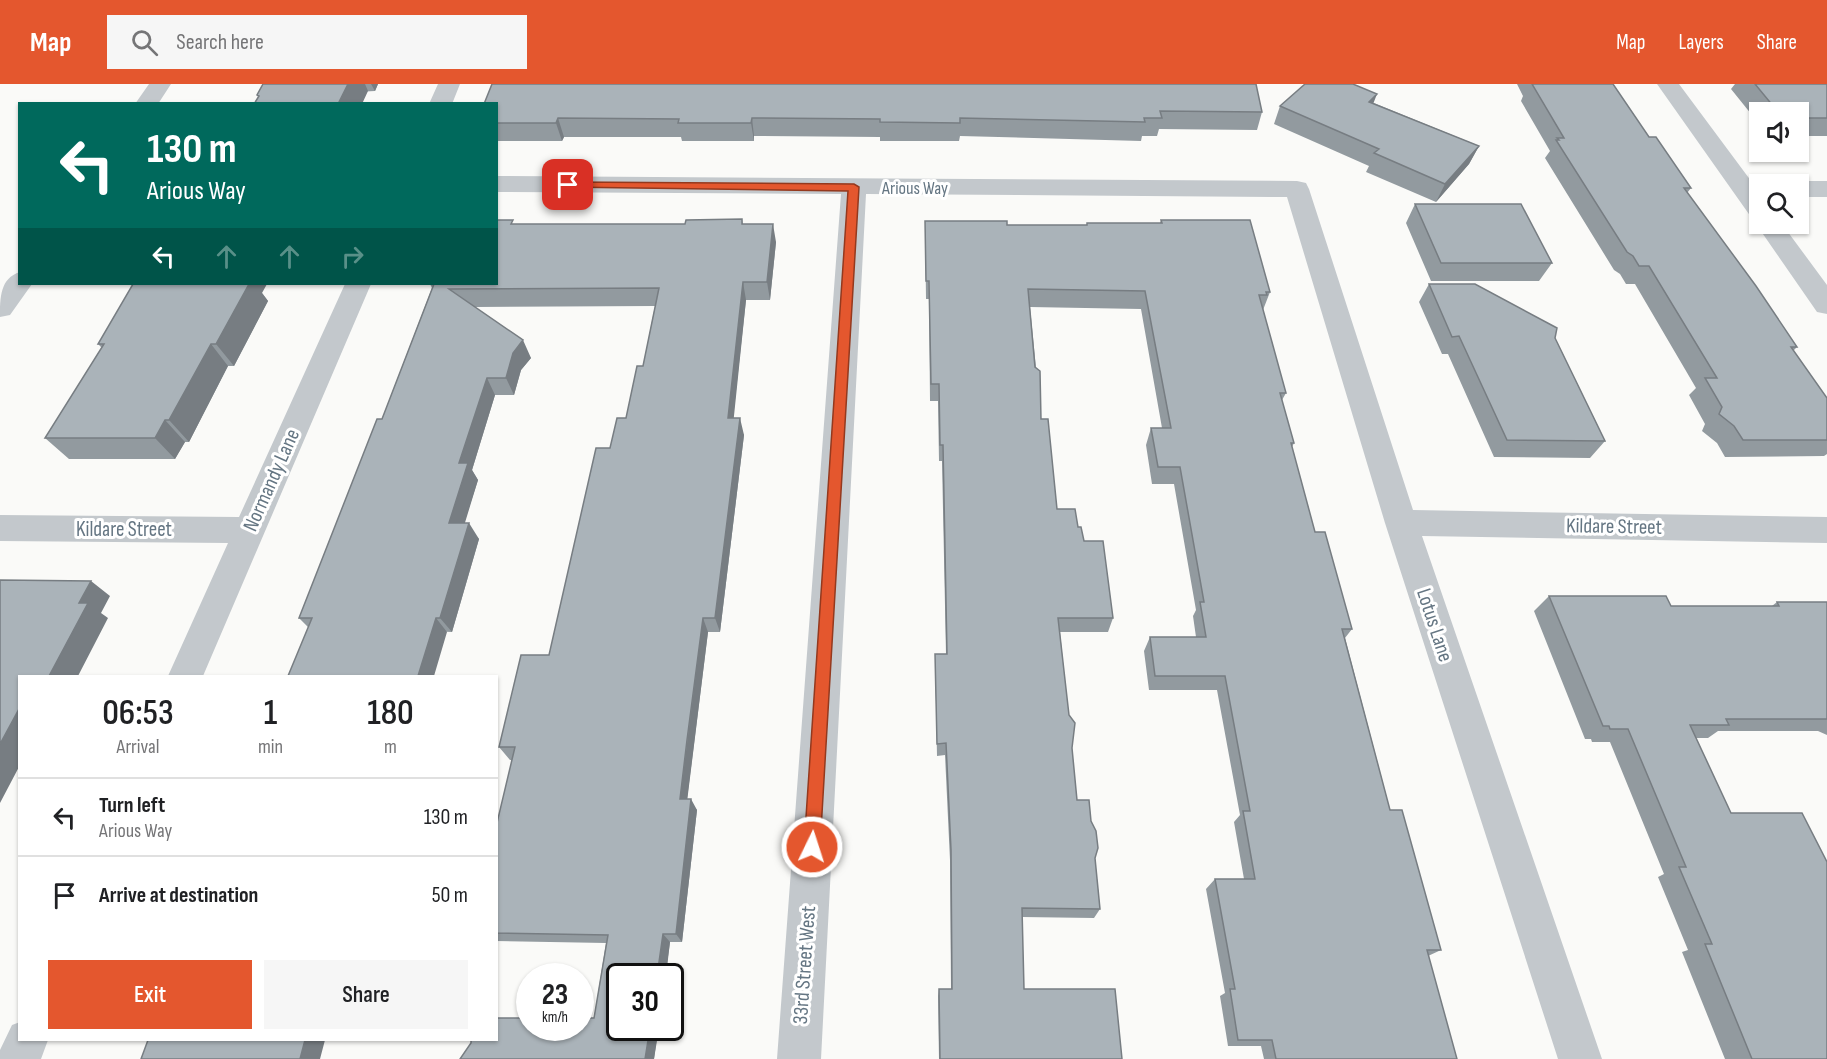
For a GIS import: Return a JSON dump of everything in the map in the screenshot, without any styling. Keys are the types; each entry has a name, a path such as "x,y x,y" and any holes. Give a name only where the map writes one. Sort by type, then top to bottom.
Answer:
{"street":[{"path":"147,102 160,84"},
{"path":"441,102 449,84"},
{"path":"1668,84 1749,185"},
{"name":"Arious Way","path":"498,184 1297,189"},
{"name":"33rd Street West","path":"798,1059 854,187"},
{"name":"Lotus Lane","path":"1297,189 1401,523 1580,1059"},
{"path":"1809,189 1827,189"},
{"path":"1776,234 1827,305"},
{"path":"0,308 18,284"},
{"name":"Normandy Lane","path":"185,675 358,285"},
{"name":"Kildare Street","path":"1401,523 1827,530"},
{"name":"Kildare Street","path":"0,528 249,530"},
{"path":"18,1059 27,1041"}],"building":[{"path":"263,84 348,84 339,102 255,102 259,96 257,95"},
{"path":"492,84 1256,84 1262,112 1160,111 1162,118 1144,118 1145,122 960,118 960,123 880,122 880,119 752,118 751,123 678,123 679,119 558,118 556,123 498,123 498,102 485,102"},
{"path":"1305,84 1353,84 1377,94 1369,102 1479,146 1445,184 1374,153 1379,149 1280,106"},
{"path":"1532,84 1613,84 1649,137 1656,137 1691,188 1684,188 1756,286 1797,347 1791,347 1827,398 1827,440 1743,440 1734,426 1719,414 1722,407 1705,378 1717,378 1649,266 1639,266 1633,256 1627,252 1556,140 1564,138"},
{"path":"1755,84 1827,84 1827,118 1809,118 1809,102 1770,102"},
{"path":"1415,204 1521,204 1552,263 1441,263"},
{"path":"742,219 742,224 773,224 767,282 743,282 728,418 740,418 715,618 703,618 687,740 680,799 691,799 676,934 663,934 659,963 606,963 606,1041 648,1041 645,1059 460,1059 471,1041 498,1041 498,1018 516,1018 516,1041 594,1041 594,1018 608,935 498,933 498,819 515,747 499,747 521,655 549,655 596,448 610,448 617,418 626,418 637,366 643,366 659,288 449,289 523,340 513,353 506,378 487,378 459,463 468,463 449,523 469,523 440,618 436,618 418,675 288,675 312,618 299,618 377,419 382,419 434,285 498,285 498,220 513,220 511,224 685,224 686,220"},
{"path":"1161,220 1250,220 1270,292 1266,292 1267,295 1259,295 1286,393 1280,393 1294,443 1291,443 1315,532 1325,532 1352,629 1342,629 1390,810 1402,810 1441,950 1427,950 1457,1059 1276,1059 1272,1040 1238,1040 1230,989 1235,989 1215,879 1255,879 1243,811 1250,811 1225,676 1155,676 1150,637 1206,637 1200,602 1204,602 1180,467 1158,467 1151,428 1171,428 1145,291 1028,289 1035,367 1040,371 1041,419 1048,419 1057,509 1075,509 1078,527 1081,527 1084,541 1103,541 1113,618 1058,618 1069,715 1075,723 1072,748 1077,800 1089,800 1091,821 1096,831 1098,848 1095,858 1100,909 1022,908 1024,989 1115,989 1122,1059 940,1059 939,989 952,989 951,850 946,743 937,744 935,654 947,654 943,445 940,445 939,384 931,384 925,221 1007,221 1007,225 1087,225 1087,223 1162,223"},
{"path":"1429,284 1475,284 1557,328 1555,338 1605,441 1507,440 1459,336 1452,337"},
{"path":"132,285 248,285 216,344 211,344 169,420 165,420 155,438 45,438 104,344 98,344"},
{"path":"0,580 91,581 79,603 88,603 50,675 18,675 18,711 0,744"},
{"path":"1549,596 1666,596 1671,606 1779,606 1777,602 1827,602 1827,719 1726,719 1729,725 1690,725 1731,813 1802,813 1827,862 1827,1059 1752,1059 1705,944 1712,944 1679,867 1686,867 1628,729 1610,729 1609,726 1603,726"},
{"path":"148,1041 305,1041 300,1059 141,1059"}],"route":[{"path":"568,185 854,187 812,847"}]}
